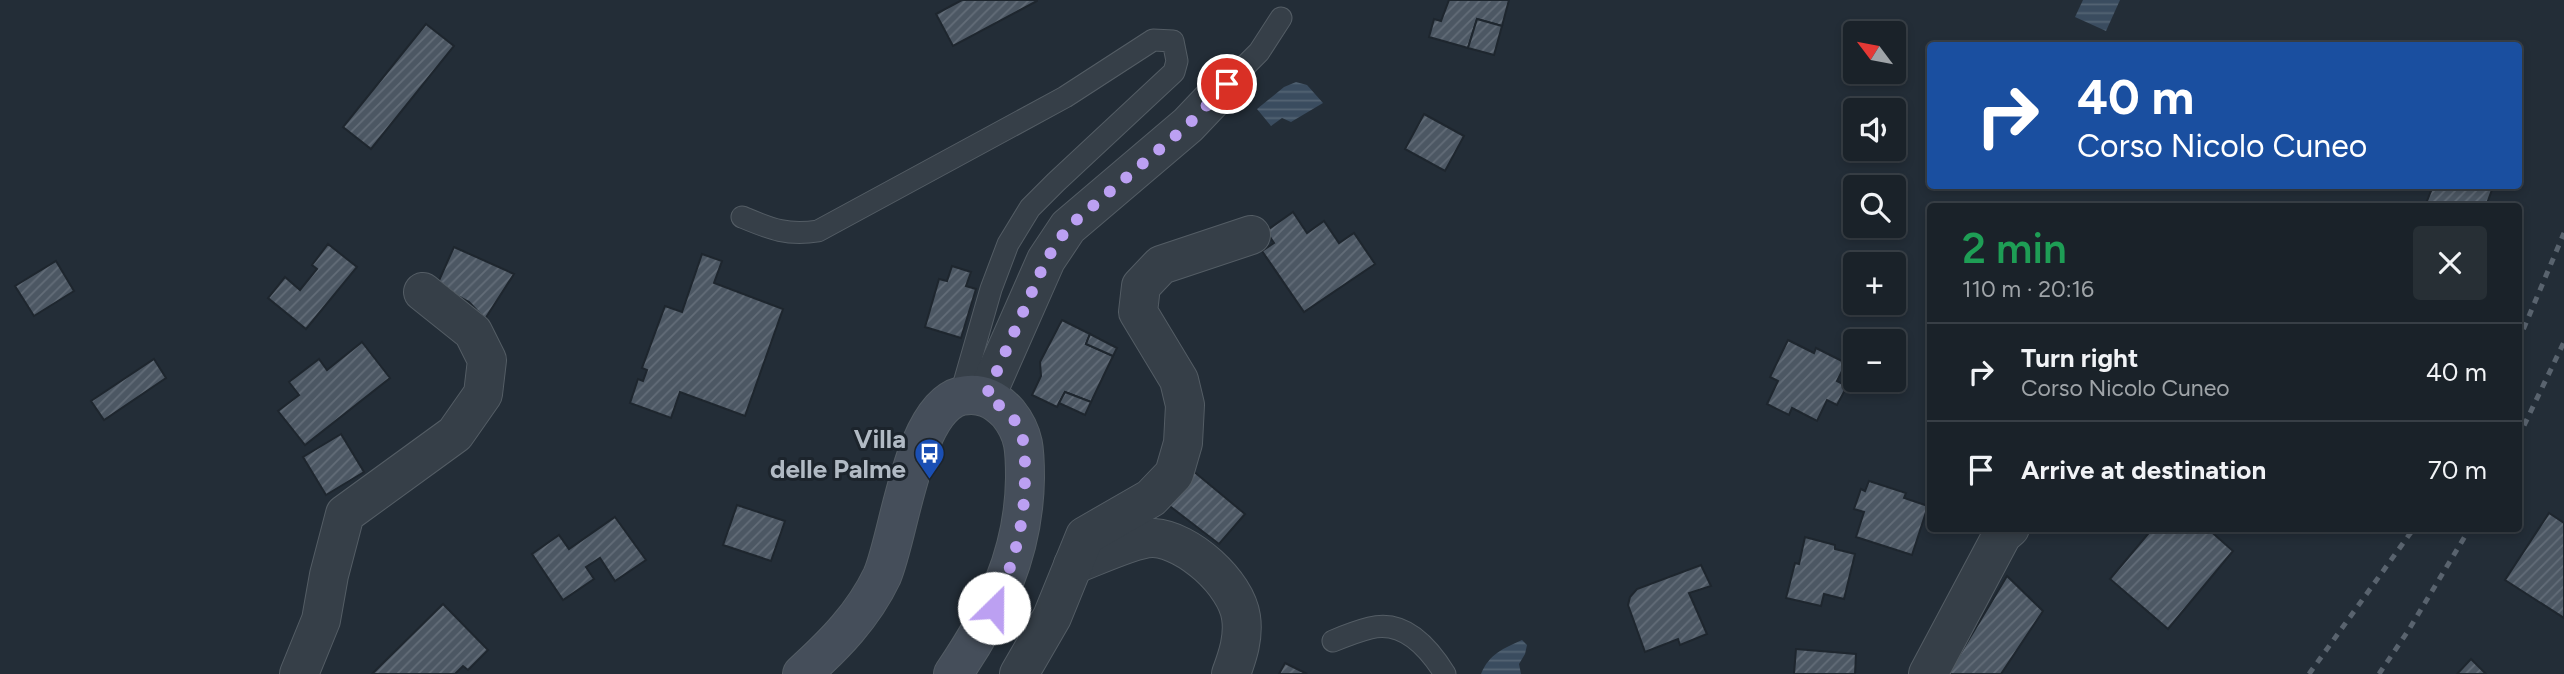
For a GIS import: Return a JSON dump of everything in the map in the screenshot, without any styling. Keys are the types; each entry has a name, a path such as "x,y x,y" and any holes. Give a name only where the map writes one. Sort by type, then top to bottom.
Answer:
{"main road":[{"path":"802,674 837,643 862,613 882,575 914,459 929,423 945,407 973,396 1003,408 1020,429 1025,460 1025,506 1020,537 994,608 953,674"}],"street":[{"path":"973,396 1046,260 1068,227 1188,125 1227,84"},
{"path":"1019,674 1052,617 1085,536 1152,498 1174,474 1183,443 1185,405 1179,380 1138,312 1141,286 1161,265 1251,235"},
{"path":"299,674 321,620 329,575 345,514 455,434 483,394 487,360 473,332 423,292"},
{"path":"1928,674 2006,532"},
{"path":"1073,565 1153,538 1199,556 1227,586 1241,615 1241,644 1231,674"}],"lane":[{"path":"1227,84 1259,52 1281,18"},
{"path":"742,217 778,232 798,234 818,231 1065,97 1153,40 1173,41 1177,61 1174,72 1030,208 1008,244 991,289 973,396"},
{"path":"1333,641 1373,627 1403,629 1432,653 1445,674"}],"water":[{"path":"2083,0 2120,0 2106,31 2075,17"},
{"path":"1296,82 1307,85 1323,103 1291,122 1282,118 1271,126 1257,109 1284,87"},
{"path":"1522,640 1527,645 1519,664 1521,674 1481,674 1493,657"}],"building":[{"path":"962,0 1037,1 953,46 936,14"},
{"path":"1449,0 1509,0 1502,26 1477,19 1468,48 1429,37 1434,19 1441,21"},
{"path":"1477,19 1502,26 1494,55 1468,48"},
{"path":"426,24 454,46 371,149 343,127"},
{"path":"1424,114 1464,136 1445,171 1405,149"},
{"path":"2432,189 2492,189 2487,203 2426,203"},
{"path":"1293,212 1307,233 1324,221 1339,243 1354,233 1375,264 1304,312 1262,251 1274,243 1266,231"},
{"path":"328,244 357,267 306,329 268,298 285,277 300,290 317,269 312,265"},
{"path":"454,247 514,274 485,319 469,302 437,285"},
{"path":"702,254 722,261 714,283 783,309 745,416 680,392 671,418 630,403 638,379 643,381 647,370 642,368 665,306 682,312"},
{"path":"56,261 74,291 34,316 15,286"},
{"path":"952,266 971,272 966,286 976,289 961,338 925,327 939,279 947,281"},
{"path":"1062,320 1090,334 1086,344 1113,356 1091,402 1065,392 1057,407 1032,395 1041,376 1040,362"},
{"path":"1090,334 1117,348 1113,356 1086,344"},
{"path":"1788,340 1814,353 1816,348 1843,362 1843,369 1837,381 1843,384 1844,392 1837,405 1827,400 1817,421 1792,408 1789,415 1767,404 1778,381 1770,377"},
{"path":"362,342 390,378 305,445 278,411 299,395 289,382 319,359 327,370"},
{"path":"154,359 166,378 104,420 91,401"},
{"path":"1065,392 1091,402 1085,415 1059,403"},
{"path":"341,434 364,472 326,495 303,457"},
{"path":"1192,470 1245,514 1219,544 1167,504"},
{"path":"1869,481 1906,493 1904,498 1927,506 1912,555 1856,537 1864,512 1854,509 1861,489 1865,491"},
{"path":"737,505 785,521 771,561 723,545"},
{"path":"2549,513 2564,523 2564,618 2505,580"},
{"path":"615,517 646,560 615,581 600,558 586,567 594,579 563,600 532,554 559,535 569,549"},
{"path":"2150,532 2212,532 2233,551 2168,629 2110,579"},
{"path":"1805,537 1855,554 1844,599 1824,594 1821,606 1786,598 1795,563 1799,564"},
{"path":"1701,565 1711,586 1689,593 1707,634 1680,645 1678,639 1645,652 1628,605 1630,597 1637,589"},
{"path":"2007,576 2043,611 2001,674 1948,674"},
{"path":"443,604 488,650 468,670 463,666 455,674 372,674"},
{"path":"1796,649 1856,654 1855,674 1794,674"},
{"path":"2471,659 2486,674 2457,674"},
{"path":"1285,663 1307,674 1279,674"}],"railway":[{"path":"2522,333 2564,233"},
{"path":"2522,430 2564,342"},
{"path":"2309,674 2411,532"},
{"path":"2379,674 2468,532"}],"place":[{"name":"Villa delle Palme","path":"929,481"}],"route":[{"path":"994,608 1020,537 1025,506 1025,460 1020,429 1003,408 986,396 1046,260 1068,227 1207,108 1227,84"}]}
